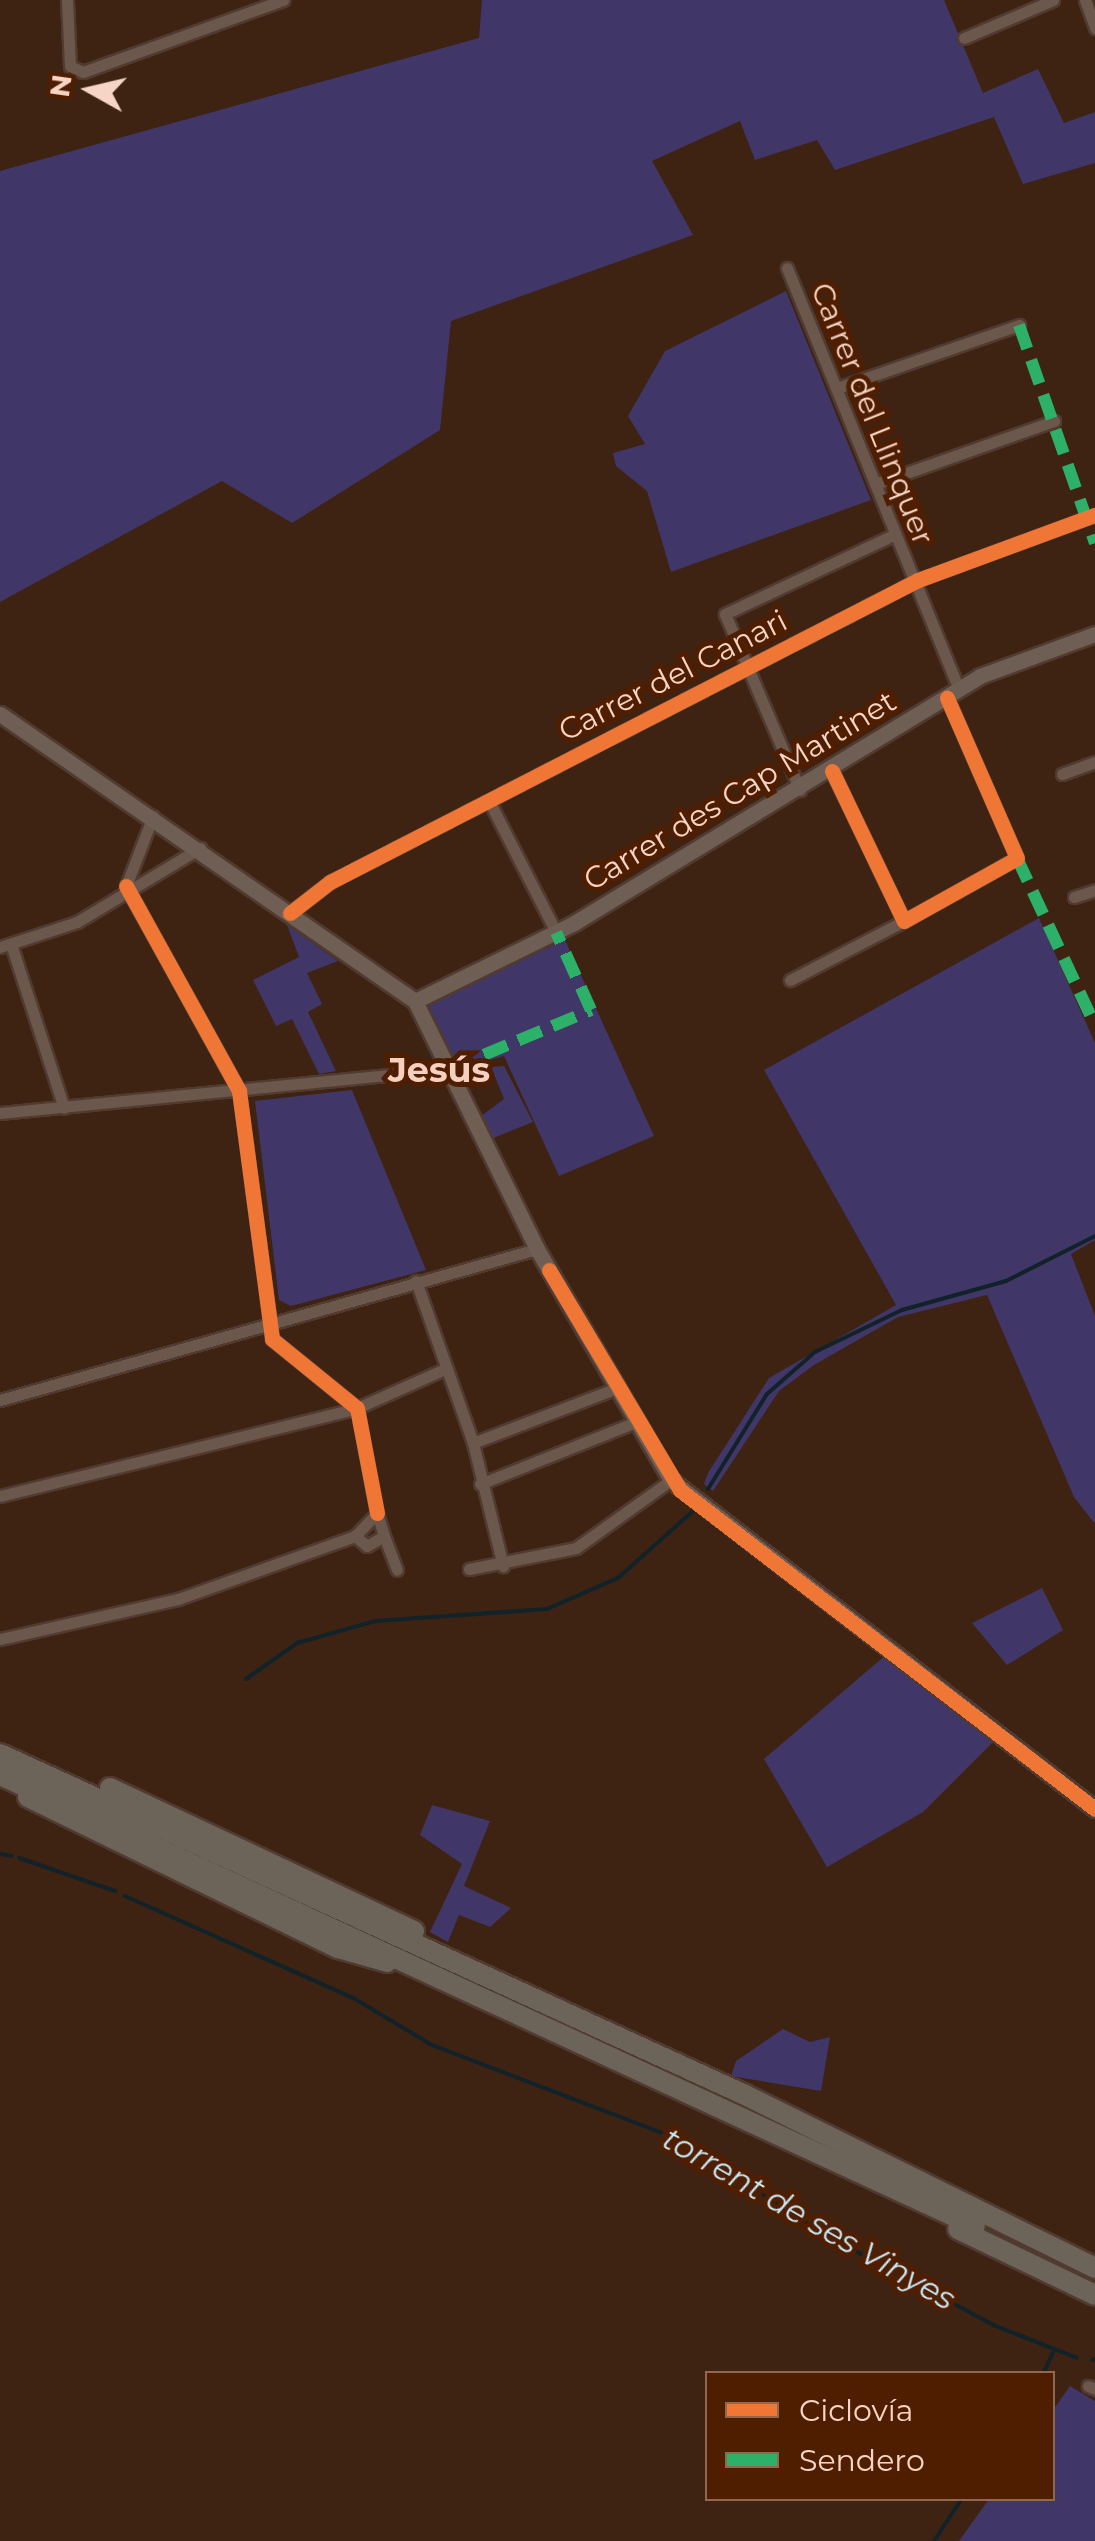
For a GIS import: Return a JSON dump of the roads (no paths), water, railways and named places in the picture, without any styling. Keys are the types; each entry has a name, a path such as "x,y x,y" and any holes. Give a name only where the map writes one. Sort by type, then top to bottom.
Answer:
{"highway":[{"path":"0,1754 64,1779 450,1960 1095,2268"},
{"path":"0,1775 1095,2282"},
{"path":"875,2179 1095,2295"},
{"path":"930,2187 1095,2255"}],"street":[{"path":"67,0 70,66 83,72 284,0"},
{"path":"964,38 1053,0"},
{"path":"1085,0 1095,28"},
{"name":"Carrer del Llinquer","path":"787,268 914,582 1017,858 904,921"},
{"path":"837,388 1019,325"},
{"path":"874,484 1054,421"},
{"name":"Carrer del Canari","path":"290,912 314,890 914,582 1095,516"},
{"path":"800,790 745,670 728,609 894,535"},
{"name":"Carrer des Cap Martinet","path":"415,1001 556,932 832,771 953,693 1095,634"},
{"path":"0,714 200,848 415,1001 537,1249 671,1480 1095,1809"},
{"path":"1062,774 1095,762"},
{"path":"790,980 904,921 832,771"},
{"path":"489,801 556,932"},
{"path":"153,816 126,886 239,1091 268,1319 280,1352 357,1408 377,1513 397,1570"},
{"path":"64,1108 6,945 76,922 126,886 200,848"},
{"path":"1074,897 1095,890"},
{"path":"0,1112 117,1104 450,1069"},
{"path":"0,1400 268,1319 537,1249"},
{"path":"416,1281 474,1443 480,1484 503,1566"},
{"path":"0,1496 357,1408 447,1368"},
{"path":"474,1443 617,1388"},
{"path":"480,1484 636,1422"},
{"path":"469,1570 576,1548 671,1480"},
{"path":"0,1639 178,1599 355,1536 377,1513"},
{"path":"355,1536 367,1546 384,1536"}],"waterway":[{"path":"708,1489 767,1394 815,1352 902,1310 1006,1281 1095,1236"},
{"path":"246,1679 297,1643 376,1621 547,1609 618,1578 693,1511"},
{"name":"torrent de ses Vinyes","path":"0,1854 12,1856"},
{"name":"torrent de ses Vinyes","path":"19,1858 115,1891"},
{"name":"torrent de ses Vinyes","path":"125,1896 355,1999 432,2045 681,2140 818,2231 993,2325 1077,2358"},
{"path":"1044,2371 1053,2353"},
{"path":"934,2541 960,2501"}],"district":[{"name":"Jesús","path":"439,1070"}]}
